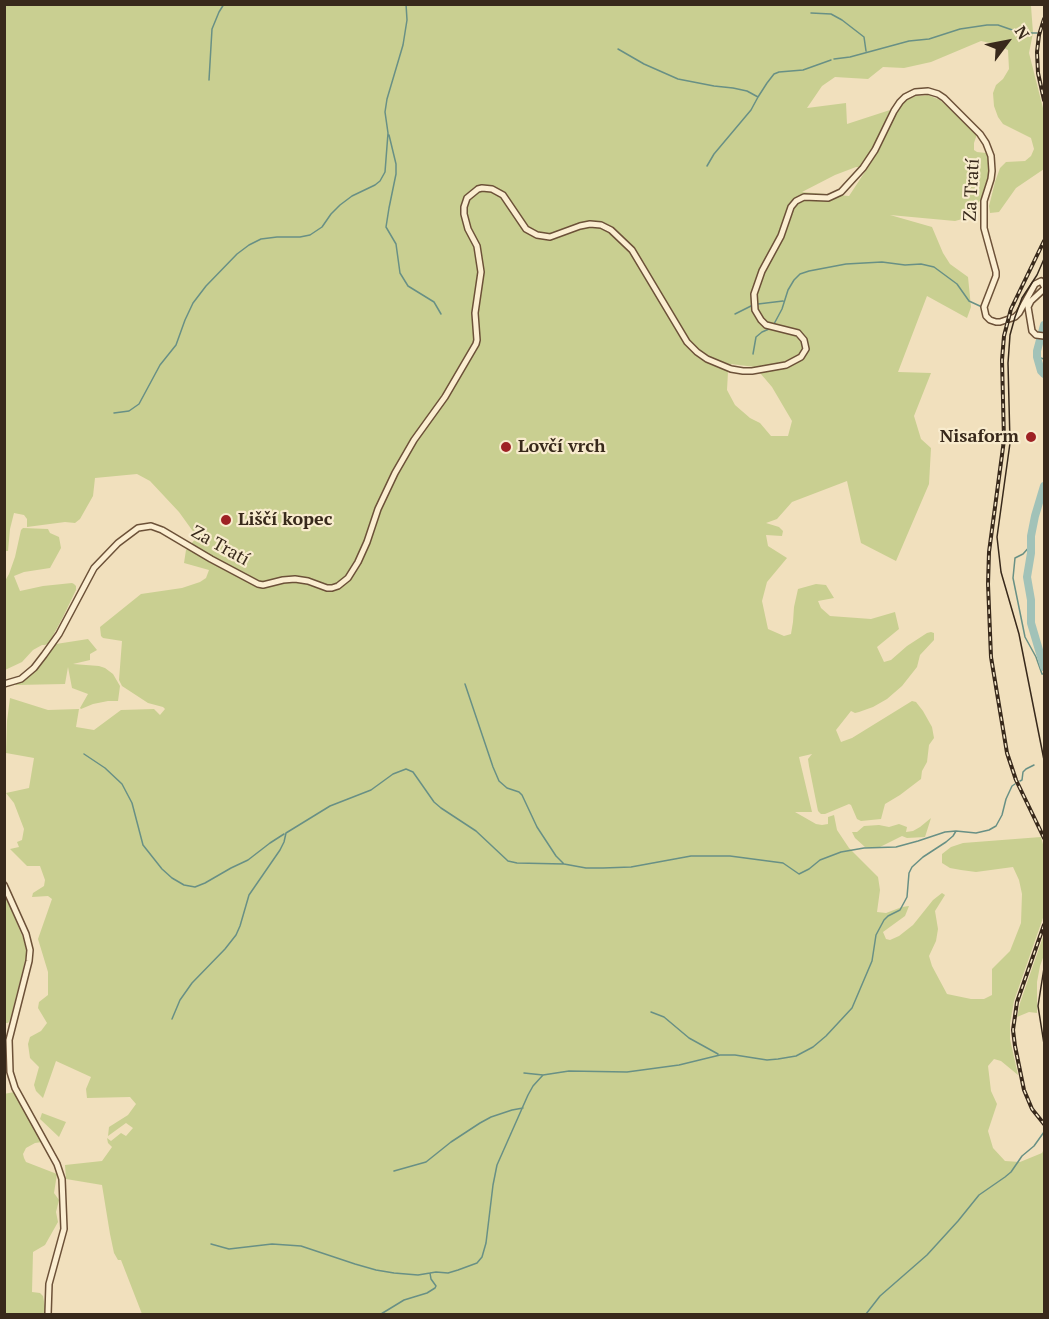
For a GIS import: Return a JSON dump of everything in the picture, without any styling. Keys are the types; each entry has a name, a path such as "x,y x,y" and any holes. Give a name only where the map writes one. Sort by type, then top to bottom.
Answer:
{"street":[{"name":"Za Tratí","path":"4,684 21,679 34,668 59,634 94,568 107,553 138,528 150,526 162,530 211,560 258,584 295,579 332,588 338,586 350,575 367,542 378,509 395,473 414,440 445,397 476,344 475,313 481,272 479,253 468,230 464,214 465,203 473,192 482,188 497,191 510,204 526,229 542,236 550,237 590,224 607,227 632,250 687,342 707,359 731,369 752,371 786,365 801,357 806,349 804,340 798,333 766,325 760,320 754,310 754,294 762,271 781,236 791,207 804,197 828,198 841,192 869,160 900,102 905,97 919,91 928,91 944,98 980,134 991,156 991,179 984,201 984,228 996,267 996,276 986,300 984,311 986,316 990,320 1000,322 1017,315 1039,281 1044,283 1044,287"},
{"path":"1044,287 1028,306 1032,331 1036,335 1044,336"},
{"path":"4,885 26,934 30,950 9,1040 10,1072 15,1088 57,1164 62,1179 64,1229 49,1284 48,1314"}],"green space":[{"path":"1017,4 1031,6 1033,33 1029,53 1044,112 1044,169 1016,188 999,212 990,213 989,206 1000,168 1006,162 1025,161 1034,149 1031,138 1003,124 994,106 993,93 996,85 1009,69 1008,50 981,41 931,62 904,68 883,67 868,79 835,77 822,86 807,108 846,103 847,124 890,110 874,148 859,167 835,175 802,192 849,196 878,152 896,112 907,100 916,96 928,95 940,100 977,134 974,150 986,153 989,175 983,197 966,218 955,221 890,215 932,227 950,264 968,277 971,307 967,318 927,296 898,372 931,373 914,416 921,439 931,448 929,484 896,561 861,543 847,481 792,502 777,519 766,523 779,527 783,531 782,536 766,535 768,546 787,558 767,582 762,601 768,629 784,636 791,634 798,589 816,584 826,585 834,598 818,601 821,608 830,616 871,619 895,612 899,629 877,647 884,662 891,660 927,633 934,633 934,640 920,655 917,667 902,686 873,707 855,713 851,711 836,730 841,742 852,738 912,701 916,702 932,727 934,738 929,745 927,762 921,779 885,804 881,819 861,821 857,819 849,804 821,814 818,811 809,766 808,759 812,754 799,757 812,812 795,812 822,825 828,824 828,817 834,815 837,830 849,848 878,877 880,890 877,912 886,913 909,906 905,916 883,932 886,939 890,940 899,936 913,925 933,900 942,893 945,895 935,911 938,929 936,941 929,956 947,994 971,999 984,999 992,995 992,969 1010,951 1021,923 1022,894 1013,867 976,872 950,868 942,863 942,854 951,847 963,843 1041,837 1044,848 1044,915 1014,1001 1010,1024 1010,1039 1018,1075 1001,1061 994,1059 988,1066 991,1091 997,1104 988,1131 993,1148 1005,1161 1020,1162 1042,1153 1044,1149 1044,1314 142,1314 121,1260 118,1260 114,1253 102,1185 66,1179 65,1165 102,1161 112,1147 107,1138 111,1141 121,1133 126,1136 133,1128 126,1123 108,1136 109,1127 128,1115 136,1104 130,1097 87,1098 86,1089 91,1077 56,1061 43,1098 34,1085 39,1067 30,1058 28,1044 30,1037 41,1031 47,1023 38,1008 39,1002 48,995 48,972 38,939 52,899 48,896 32,897 33,893 44,886 45,880 40,866 27,866 10,849 19,847 17,842 22,840 24,829 14,803 6,793 29,788 34,758 6,753 7,721 10,698 48,710 79,709 76,727 94,730 121,710 154,709 160,715 165,709 163,707 148,703 122,686 119,680 122,641 103,638 100,627 141,594 182,588 200,582 206,578 209,570 184,563 186,550 197,537 179,512 150,481 137,474 95,478 93,496 80,519 75,523 65,522 27,527 27,519 24,515 14,513 8,551 5,551 5,5","holes":["731,364 755,367 772,387 792,421 788,436 771,436 760,423 735,405 727,390"]},
{"path":"23,528 48,529 50,533 59,537 61,548 50,568 14,576 20,591 72,583 76,586 76,590 49,643 33,650 22,662 5,670 5,581"},
{"path":"88,639 97,650 90,654 90,660 73,664 99,666 113,674 120,686 118,701 93,704 81,709 88,694 72,688 68,667 65,684 15,685 34,670 56,644"},
{"path":"931,818 925,837 902,836 878,848 865,847 852,832 857,832 864,826 889,827 899,824 907,827 906,832 913,831"},
{"path":"5,895 27,953 8,1023 4,1023"},
{"path":"1044,934 1044,955 1037,982 1037,1013 1029,1012 1017,1017 1020,1003"},
{"path":"14,1092 42,1142 26,1148 23,1154 26,1162 57,1174 54,1193 59,1200 56,1212 58,1222 45,1245 33,1252 32,1292 43,1296 44,1314 5,1314 4,1094"},
{"path":"42,1113 66,1122 59,1137 40,1119"}],"waterway":[{"path":"209,80 212,29 224,4"},
{"path":"114,413 129,411 139,404 160,365 176,345 193,303 237,254 261,239 310,235 322,227 340,205 380,181 385,172 388,133 385,112 403,45 407,20 406,4"},
{"path":"811,13 831,14 842,20 864,37 866,51"},
{"path":"834,59 909,41 929,39 960,29 987,25 998,25 1021,33 1037,33"},
{"path":"618,49 678,79 747,91 758,97 774,74 803,70 831,60"},
{"path":"707,166 714,154 751,110 758,97"},
{"path":"389,135 396,174 386,227 396,244 400,273 408,286 434,302 441,314"},
{"path":"774,324 788,290 800,274 846,264 882,262 934,267 957,284 969,301 982,307"},
{"path":"758,304 783,301"},
{"path":"735,314 753,305"},
{"path":"1044,325 1037,351 1041,371 1044,374"},
{"path":"753,354 756,337 769,329"},
{"path":"1037,357 1044,359"},
{"path":"1044,486 1031,536 1027,577 1031,600 1031,623 1044,667"},
{"path":"1031,545 1023,554 1015,558 1013,578 1025,637 1044,674"},
{"path":"465,684 499,781 507,788 522,795 537,827 564,864"},
{"path":"84,754 105,768 122,784 132,803 143,845 162,869 184,885 195,887 205,883 248,860 284,834"},
{"path":"1020,781 1023,772 1034,765"},
{"path":"172,1019 180,1000 192,983 236,935 249,895 280,850 286,833 330,806 371,790 393,774 406,769 413,772 434,802 441,808 476,831 508,861 517,863 603,868 631,867 691,856 730,856 783,863 799,874 820,860 841,852 864,848 896,847 945,832 956,831"},
{"path":"211,1244 229,1249 272,1244 301,1246 376,1270 418,1275 448,1273 477,1263 482,1257 486,1243 497,1165 528,1095 543,1075 569,1071 627,1072 679,1065 720,1055 778,1059 796,1056 813,1047 852,1008 872,961 876,935 884,920 900,910 907,897 909,873 912,867 946,842 956,831 976,833 996,826 1002,815 1006,799 1015,784"},
{"path":"651,1012 664,1017 689,1038 718,1054"},
{"path":"524,1073 543,1075"},
{"path":"394,1171 426,1162 480,1123 491,1117 523,1108"},
{"path":"866,1314 880,1296 927,1255 979,1195 1011,1172 1044,1132"},
{"path":"381,1314 404,1300 435,1288 430,1273"}],"tram line":[{"path":"1044,259 1022,298 1010,335 1008,363 1010,443 997,537 1001,572 1019,634 1044,760"},
{"path":"1044,968 1038,1006 1044,1044"}],"railway":[{"path":"1044,19 1037,52 1038,73 1044,100"},
{"path":"1044,241 1011,309 1004,336 1002,360 1004,440 989,552 988,584 991,657 1007,753 1016,780 1044,838"},
{"path":"1044,925 1017,1002 1013,1030 1024,1090 1032,1109 1044,1124"}],"place":[{"name":"Nisaform","path":"1031,437"},
{"name":"Lovčí vrch","path":"506,447"},
{"name":"Liščí kopec","path":"226,520"}]}
